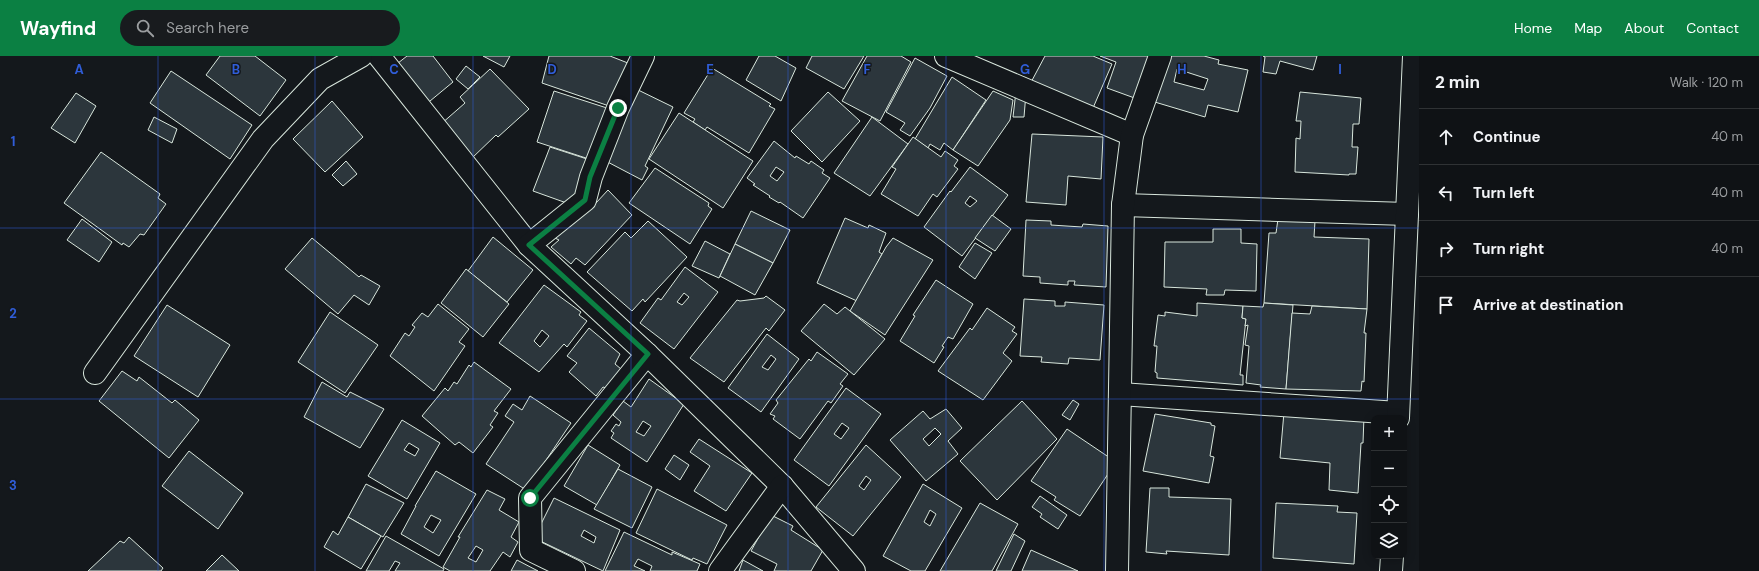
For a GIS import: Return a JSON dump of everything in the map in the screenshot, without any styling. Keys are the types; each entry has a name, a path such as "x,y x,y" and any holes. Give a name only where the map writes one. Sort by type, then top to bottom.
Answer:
{"street":[{"path":"95,373 263,139 320,80 361,56"},
{"path":"379,56 529,245 648,354 782,486 854,571"},
{"path":"529,245 585,200 590,177 618,108 644,56"},
{"path":"946,56 1132,135"},
{"path":"1117,571 1123,205 1132,135 1160,56"},
{"path":"1398,415 1414,56"},
{"path":"1123,205 1407,214"},
{"path":"574,571 531,550 530,498 648,354"},
{"path":"1120,394 1385,415"},
{"path":"720,571 782,486"},
{"path":"1391,571 1392,559"}],"building":[{"path":"220,56 255,56 286,80 260,116 206,75"},
{"path":"407,56 433,56 453,82 424,106 393,67"},
{"path":"483,56 510,56 504,67"},
{"path":"549,56 610,56 633,65 615,108 542,83"},
{"path":"759,56 775,56 796,68 781,101 746,80"},
{"path":"812,56 864,56 844,89 806,68"},
{"path":"867,56 901,56 911,62 880,121 842,101"},
{"path":"1045,56 1093,56 1112,64 1093,108 1029,86"},
{"path":"1100,56 1156,56 1140,100 1107,88 1116,62"},
{"path":"1163,56 1204,56 1219,60 1218,64 1248,70 1238,112 1208,105 1205,117 1148,100","holes":["1177,69 1208,79 1204,90 1174,82"]},
{"path":"1263,56 1317,56 1313,70 1280,61 1276,74 1263,72 1265,57"},
{"path":"915,58 947,76 930,108 910,136 900,130 905,123 886,112"},
{"path":"466,66 480,77 468,89 456,79"},
{"path":"712,68 771,104 769,106 775,109 749,153 707,127 705,130 693,122 695,119 684,113"},
{"path":"490,69 529,109 498,137 496,135 471,159 441,124 465,103 460,97"},
{"path":"171,71 252,125 230,159 150,103"},
{"path":"952,77 986,100 953,150 944,143 940,150 930,144 928,148 915,139"},
{"path":"632,87 673,107 645,166 648,168 642,180 600,158"},
{"path":"554,91 610,109 592,160 537,142"},
{"path":"993,91 1013,100 1010,120 978,166 953,150"},
{"path":"1016,91 1026,93 1024,117 1013,117"},
{"path":"828,92 860,121 822,162 791,131"},
{"path":"1300,92 1361,98 1359,124 1353,124 1352,147 1358,147 1356,174 1349,175 1295,172 1296,138 1300,139 1301,121 1296,121"},
{"path":"76,93 96,106 75,143 51,128"},
{"path":"332,101 363,137 325,172 293,139"},
{"path":"679,113 753,161 723,208 649,159"},
{"path":"154,117 177,129 172,143 148,130"},
{"path":"872,117 908,144 870,196 834,173"},
{"path":"1032,134 1103,137 1101,179 1068,176 1066,205 1026,202"},
{"path":"913,137 941,157 945,151 958,160 954,166 958,169 937,197 933,194 918,216 881,194 896,169 892,167"},
{"path":"774,141 795,158 796,156 809,164 811,161 824,170 822,173 830,178 803,218 780,202 779,203 769,197 770,196 753,185 755,184 747,178","holes":["776,167 784,172 777,181 770,176"]},
{"path":"550,147 590,160 575,206 533,191"},
{"path":"101,152 160,194 158,198 166,204 144,235 140,234 129,247 123,243 122,245 64,203"},
{"path":"346,161 357,174 343,186 332,175"},
{"path":"970,167 1008,195 962,256 924,227 950,191 951,192","holes":["970,196 977,201 970,207 965,203"]},
{"path":"655,168 709,203 708,206 712,209 690,244 629,203"},
{"path":"608,190 632,215 585,265 576,258 571,264 551,247 559,240 555,238 591,199 596,203"},
{"path":"751,211 790,230 773,263 735,244"},
{"path":"992,215 1011,229 995,251 975,238"},
{"path":"845,218 868,228 869,225 886,233 879,252 882,254 857,301 817,283"},
{"path":"82,219 112,242 99,262 67,240"},
{"path":"1278,219 1315,221 1314,237 1369,239 1367,309 1264,303 1269,233 1276,233"},
{"path":"1026,220 1051,221 1051,225 1082,227 1083,224 1108,226 1106,287 1074,285 1075,281 1068,281 1068,285 1040,283 1040,277 1023,276"},
{"path":"648,221 687,257 645,302 643,299 632,311 587,272 625,232 631,238"},
{"path":"1213,229 1241,229 1241,243 1257,244 1256,291 1225,290 1224,295 1206,295 1207,289 1164,287 1165,242 1213,242"},
{"path":"493,237 533,270 507,302 468,271"},
{"path":"312,238 359,277 361,275 380,286 369,305 354,295 338,314 285,269"},
{"path":"893,238 933,260 885,335 850,311 886,247"},
{"path":"705,241 730,254 719,278 692,266"},
{"path":"975,243 992,253 975,279 959,267"},
{"path":"735,244 773,263 755,295 720,276"},
{"path":"685,267 718,292 674,349 640,323 658,298 661,300","holes":["684,293 689,297 682,305 677,302"]},
{"path":"466,269 509,304 483,337 441,303"},
{"path":"936,280 973,304 953,339 948,337 942,346 944,347 934,363 900,341 915,316 913,315"},
{"path":"544,285 581,312 579,315 587,321 567,347 564,344 539,372 499,343","holes":["542,330 549,336 540,347 534,341"]},
{"path":"766,296 785,310 769,331 766,328 724,382 690,358 737,300 740,301 764,298"},
{"path":"1024,299 1055,301 1055,306 1065,306 1065,302 1104,305 1100,360 1069,358 1068,364 1041,362 1042,357 1020,356"},
{"path":"1197,303 1243,306 1242,318 1246,319 1240,375 1243,375 1243,385 1157,378 1157,373 1155,372 1157,346 1154,346 1158,315 1165,316 1165,312 1197,316"},
{"path":"1264,303 1293,305 1286,389 1260,387 1261,385 1246,383 1249,346 1245,345 1248,325 1245,326 1246,319 1242,318 1243,306 1263,307"},
{"path":"438,304 469,329 459,342 465,346 434,391 390,356 405,333 409,336 415,327 412,325 422,313 428,317"},
{"path":"824,304 837,314 845,307 885,339 854,375 801,331"},
{"path":"167,305 230,345 198,397 134,356"},
{"path":"1312,306 1367,309 1364,333 1366,333 1364,382 1362,381 1361,391 1286,389 1292,313 1310,314"},
{"path":"987,308 1015,327 1012,331 1017,334 1003,353 1012,361 983,400 938,371 970,328 972,330"},
{"path":"330,312 378,345 345,393 298,362"},
{"path":"589,328 620,354 615,364 621,369 606,388 603,387 596,396 569,372 577,363 567,356"},
{"path":"767,334 799,359 761,412 728,388","holes":["771,355 776,359 768,370 762,367"]},
{"path":"817,352 848,374 840,384 843,386 831,403 828,401 800,439 773,419 775,416 770,414 778,403 776,400 809,359 811,361"},
{"path":"474,362 511,389 494,411 498,413 490,425 493,427 473,453 459,442 455,445 422,416 445,388 448,391 454,382 457,384 469,365 471,367"},
{"path":"122,371 137,381 139,377 172,403 175,400 199,420 169,458 99,401"},
{"path":"649,379 684,404 647,462 611,438 614,433 611,431 616,424 619,426 621,422 613,415 623,401 631,407","holes":["643,421 651,426 644,436 636,432"]},
{"path":"322,382 347,397 350,392 384,409 360,448 304,417"},
{"path":"846,388 881,414 829,486 794,460","holes":["842,423 849,428 841,439 834,434"]},
{"path":"530,396 571,423 526,490 486,464 514,422 505,416 513,404 522,410"},
{"path":"1073,400 1079,404 1070,420 1062,415"},
{"path":"1022,401 1057,439 997,500 960,461"},
{"path":"946,409 962,428 948,441 958,454 926,481 890,440 923,411 930,419","holes":["935,428 941,434 929,446 923,439"]},
{"path":"1284,412 1364,416 1358,493 1329,490 1330,463 1280,458"},
{"path":"1155,414 1211,423 1211,425 1215,426 1210,456 1214,457 1209,483 1143,471"},
{"path":"402,420 440,443 407,499 368,476","holes":["409,443 419,449 415,456 404,450"]},
{"path":"1067,429 1116,462 1080,516 1054,500 1056,497 1031,481"},
{"path":"699,439 752,473 726,511 694,491 710,466 690,452"},
{"path":"588,445 620,465 597,505 564,486"},
{"path":"866,445 901,477 853,536 816,507","holes":["866,476 871,480 864,490 859,486"]},
{"path":"189,451 243,493 218,529 162,486"},
{"path":"674,455 689,465 680,480 665,469"},
{"path":"618,469 652,487 632,528 594,509"},
{"path":"436,471 476,494 439,556 401,534 415,506","holes":["431,515 441,520 433,533 424,527"]},
{"path":"366,484 404,503 383,537 348,517"},
{"path":"923,484 962,508 925,571 911,571 883,556","holes":["930,510 936,514 930,526 924,522"]},
{"path":"1150,488 1169,488 1169,497 1231,499 1229,555 1166,551 1167,554 1146,552"},
{"path":"657,489 727,525 707,564 693,558 692,560 636,533"},
{"path":"487,490 505,499 499,510 519,522 511,537 518,542 510,557 503,552 490,571 450,571 443,567 460,537 458,537","holes":["476,546 483,550 476,562 468,558"]},
{"path":"1040,496 1067,515 1058,529 1040,517 1042,514 1032,507"},
{"path":"554,498 620,530 603,571 534,538","holes":["584,530 596,537 594,543 581,536"]},
{"path":"980,503 1018,524 992,571 940,571"},
{"path":"1276,503 1338,506 1337,512 1357,513 1354,564 1273,558"},
{"path":"771,515 793,526 791,530 823,550 811,571 774,571 777,564 751,551"},
{"path":"348,517 381,536 361,569 324,547 333,531 338,535"},
{"path":"624,532 672,555 672,552 700,564 697,571 650,571 652,566 638,559 634,566 645,571 605,571"},
{"path":"1014,534 1025,541 1011,571 996,571"},
{"path":"386,536 444,569 443,571 395,571 400,563 395,561 389,571 366,571"},
{"path":"129,537 163,568 161,571 88,571 120,541 124,543"},
{"path":"1031,550 1078,571 1022,571"},
{"path":"222,555 239,571 206,571"},
{"path":"517,560 538,571 511,571"},
{"path":"743,560 763,571 739,571"}],"route":[{"path":"530,498 648,354 529,245 585,200 590,177 618,108"}]}
